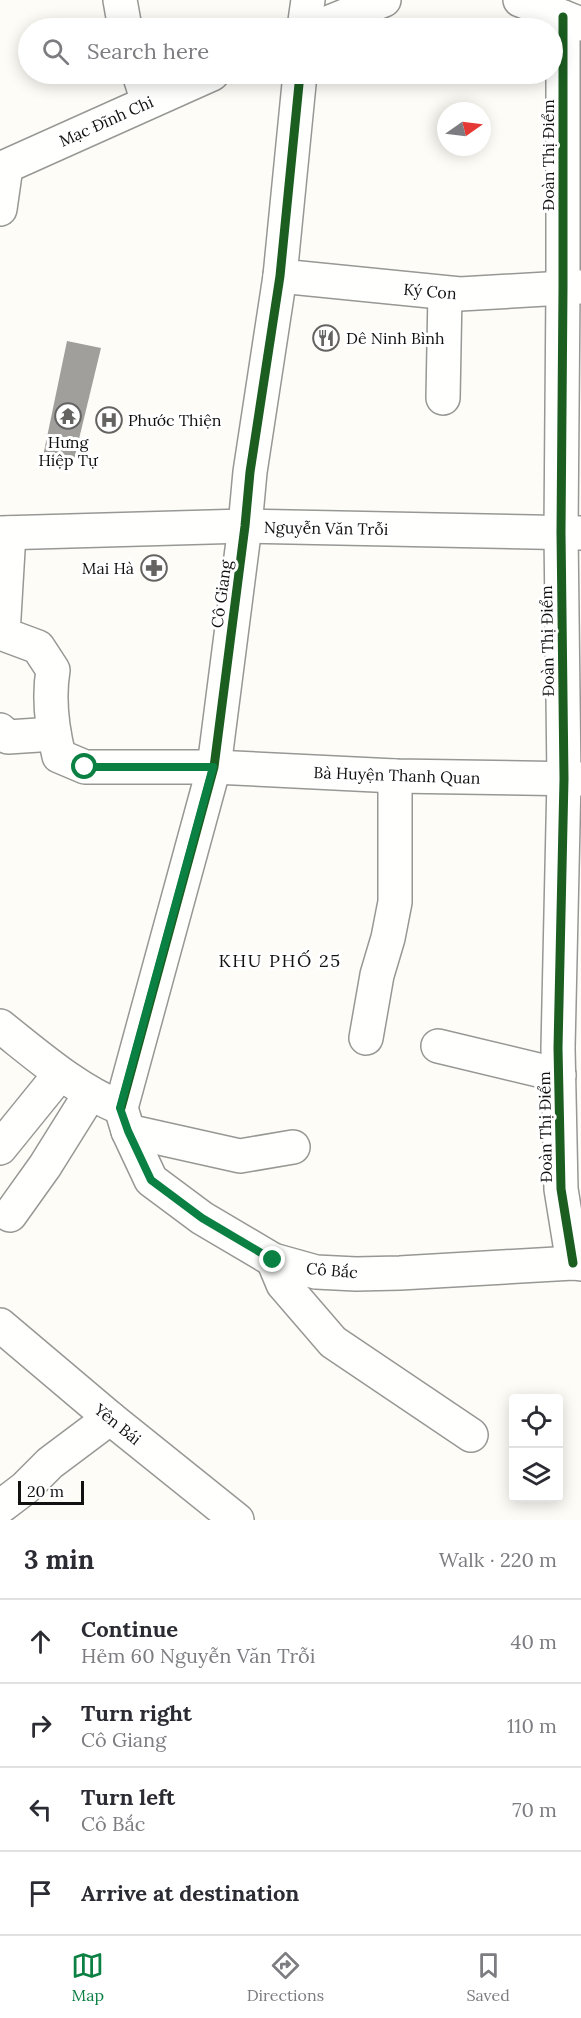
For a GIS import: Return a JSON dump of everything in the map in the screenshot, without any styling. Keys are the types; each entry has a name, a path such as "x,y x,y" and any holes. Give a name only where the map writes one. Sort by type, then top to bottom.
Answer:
{"street":[{"path":"120,0 123,18"},
{"path":"305,18 308,0"},
{"path":"340,18 384,0"},
{"path":"520,0 572,21"},
{"name":"Đoàn Thị Điểm","path":"572,21 572,779 559,1075 561,1189 577,1263"},
{"name":"Mạc Đĩnh Chi","path":"3,168 144,88 163,84"},
{"name":"Cô Giang","path":"124,1120 213,767 246,526 250,472 279,276 299,84"},
{"path":"0,209 3,168"},
{"name":"Ký Con","path":"279,276 460,294 572,288"},
{"path":"443,398 446,293"},
{"name":"Nguyễn Văn Trỗi","path":"4,533 246,526 571,533"},
{"path":"0,730 8,737 54,734 50,693 53,670 38,647 3,634 4,533"},
{"name":"Bà Huyện Thanh Quan","path":"54,734 59,756 85,767 213,767 395,776 572,779"},
{"path":"366,1038 377,975 388,938 395,902 395,776"},
{"path":"0,1026 60,1074 124,1120 240,1156 294,1147"},
{"path":"438,1046 559,1075"},
{"path":"0,1148 60,1074"},
{"path":"10,1215 45,1166 90,1094"},
{"name":"Cô Bắc","path":"124,1120 151,1180 202,1218 273,1260 316,1272 356,1274 577,1263"},
{"path":"273,1260 283,1284 333,1342 471,1435"},
{"name":"Yên Bái","path":"0,1325 110,1418 237,1520"},
{"path":"0,1507 25,1488 50,1463 110,1418"}],"building":[{"name":"Hưng Hiệp Tự","path":"67,341 101,348 72,468 42,461"}],"cycle path":[{"path":"563,17 561,532 564,779 558,1048 561,1189 573,1263"},
{"path":"121,1108 214,767 250,472 280,276 299,84"}],"place":[{"name":"Dê Ninh Bình","path":"326,338"},
{"name":"Hưng Hiệp Tự","path":"68,416"},
{"name":"Phước Thiện","path":"109,420"},
{"name":"Mai Hà","path":"154,568"}],"district":[{"name":"KHU PHỐ 25","path":"280,961"}],"route":[{"path":"85,767 213,767 120,1108 151,1180 202,1218 273,1260"}]}
